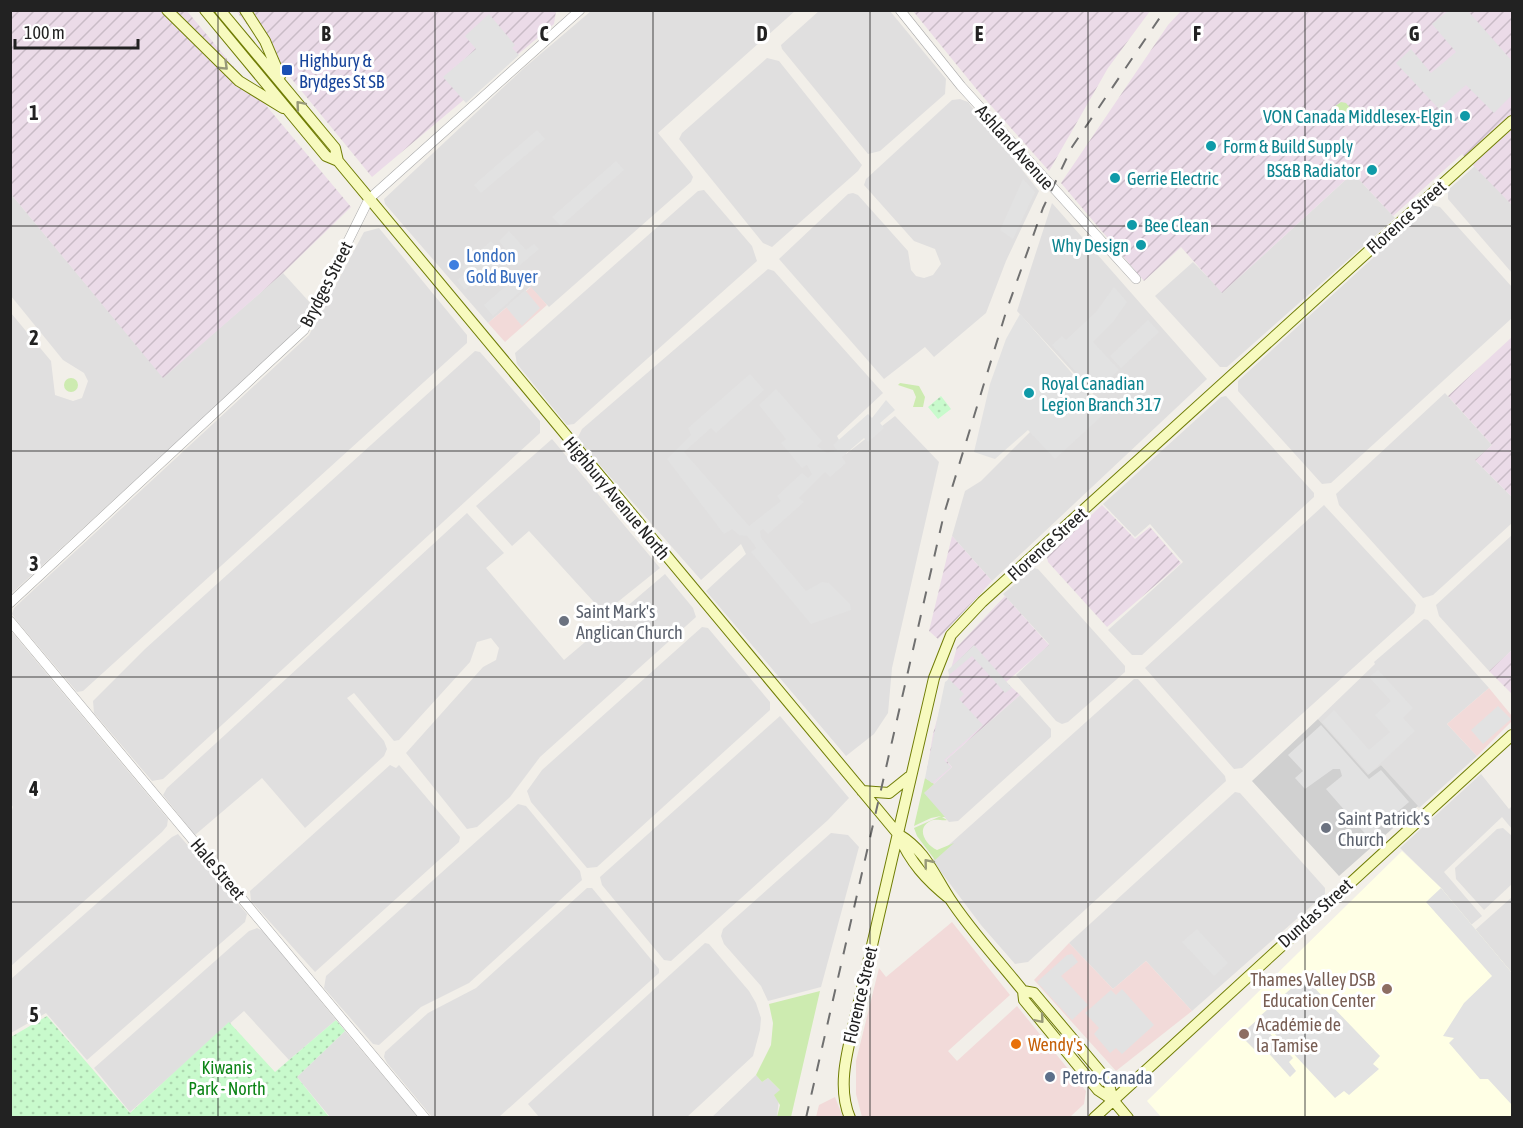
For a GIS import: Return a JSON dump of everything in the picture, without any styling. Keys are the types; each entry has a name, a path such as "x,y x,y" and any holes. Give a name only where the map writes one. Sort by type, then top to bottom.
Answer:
{"main road":[{"path":"167,10 239,81 290,112"},
{"name":"Highbury Avenue North","path":"205,10 326,156 338,161"},
{"name":"Highbury Avenue North","path":"220,10 335,148 338,161 369,199 898,834 908,857 928,881 950,899 1023,991 1024,1000 1098,1090 1113,1100 1128,1118"},
{"path":"245,10 265,41 285,87"},
{"name":"Florence Street","path":"850,1118 847,1110 844,1071 909,777 934,678 951,635 1224,380 1512,121"},
{"name":"Dundas Street","path":"1094,1118 1512,735"},
{"path":"862,791 889,792 901,786 909,777"}],"street":[{"name":"Brydges Street","path":"10,603 304,330 369,199 580,10"},
{"name":"Ashland Avenue","path":"900,10 961,86 1136,279"},
{"name":"Hale Street","path":"10,621 425,1118"}],"shaded area":[{"path":"820,10 890,11 946,79 945,94 880,151 868,154 782,49 781,45"},
{"path":"10,11 187,11 351,207 283,273 163,378 11,194"},
{"path":"236,11 556,11 554,24 372,177"},
{"path":"591,11 795,11 658,133 690,172 693,177 691,182 549,307 530,287 488,323 385,204 384,199 524,68"},
{"path":"913,11 1150,11 1108,68 1049,171 978,91"},
{"path":"1181,11 1512,11 1512,205 1462,154 1393,216 1353,173 1222,293 1181,247 1144,281 1061,183 1168,25"},
{"path":"1448,11 1468,11 1512,61 1512,95 1494,113 1466,85 1439,109 1396,63 1411,49 1431,73 1456,52 1432,24"},
{"path":"489,14 515,45 512,48 519,55 466,103 443,77 476,49 465,36"},
{"path":"767,58 779,61 862,165 772,247 763,243 679,139 682,133"},
{"path":"960,99 968,102 1039,191 1006,261 986,313 934,357 925,347 884,379 779,259 848,194 853,193 858,195 908,251 911,270 916,276 924,278 933,275 941,264 935,249 914,241 864,185 866,179 952,100"},
{"path":"537,130 545,139 481,193 474,185"},
{"path":"616,161 624,170 561,226 552,217"},
{"path":"1476,165 1512,205 1512,273 1448,199 1448,190"},
{"path":"1353,173 1395,218 1227,367 1220,367 1155,296 1193,262 1223,292"},
{"path":"1023,179 1035,192 1013,239 1000,230"},
{"path":"704,190 752,246 757,261 574,424 567,425 517,364 515,353 698,191"},
{"path":"11,194 163,377 283,273 313,306 299,330 11,594 11,313 51,361 55,395 73,401 82,398 88,381 84,373 63,360 11,296"},
{"path":"1052,203 1207,379 992,581 952,536 965,491 981,481 1030,432 1105,407 1017,311"},
{"path":"1431,205 1440,207 1512,287 1512,318 1331,483 1322,484 1238,391 1238,381"},
{"path":"379,228 467,335 467,343 83,691 77,692 17,621 12,614 14,608 309,335 364,232"},
{"path":"509,231 526,250 534,244 539,249 519,266 499,241"},
{"path":"491,241 504,257 465,290 457,280 466,273 461,267"},
{"path":"768,269 774,271 883,393 837,436 846,454 895,416 939,462 892,668 888,713 874,734 846,756 706,591 746,554 741,544 701,580 577,439 582,429"},
{"path":"514,279 523,289 493,316 484,305"},
{"path":"531,287 547,305 505,342 488,323"},
{"path":"1114,287 1127,302 1113,322 1093,342 1119,370 1094,392 1052,345 1062,336 1066,340 1096,312"},
{"path":"525,290 540,308 522,326 506,307"},
{"path":"1020,314 1106,412 1055,459 1028,430 995,459 974,452 990,384 1006,339"},
{"path":"1148,320 1159,332 1121,368 1110,356"},
{"path":"1512,337 1512,497 1475,460 1492,445 1448,396"},
{"path":"475,351 480,352 540,421 540,433 163,779 152,781 94,713 93,701 145,649"},
{"path":"750,374 764,390 716,433 711,428 684,452 749,526 781,501 777,496 802,473 808,478 812,474 807,465 802,468 781,443 786,439 759,405 776,389 822,441 817,446 827,453 837,450 833,445 868,414 872,418 886,400 895,410 880,423 884,428 882,430 868,442 864,438 842,457 846,463 830,477 825,472 799,498 804,502 768,534 763,529 760,531 761,538 806,591 822,582 829,583 850,604 851,610 811,624 751,552 756,548 747,536 739,535 732,529 724,534 667,459 691,435 688,428"},
{"path":"1445,393 1492,445 1475,460 1512,497 1512,523 1433,595 1423,598 1339,505 1336,494"},
{"path":"1226,396 1314,493 1314,497 1142,655 1132,655 1108,630 1183,562 1150,524 1135,537 1103,504 1221,397"},
{"path":"552,439 660,568 604,613 529,531 512,546 476,506"},
{"path":"1102,505 1135,539 1150,527 1181,563 1107,627 1048,562 1047,557"},
{"path":"1324,505 1412,600 1416,605 1414,613 1242,768 1234,769 1145,668"},
{"path":"467,513 504,553 486,568 564,660 665,574 693,608 696,617 540,757 510,797 477,827 467,829 406,753 483,667 496,660 499,648 491,638 477,642 470,662 399,740 394,741 354,693 347,698 384,741 387,749 384,756 305,828 262,778 195,835 163,795 167,788"},
{"path":"1512,535 1512,650 1489,671 1439,616 1436,605"},
{"path":"952,536 992,581 938,639 929,631"},
{"path":"1034,568 1038,569 1125,666 1125,672 1068,722 1062,724 1056,721 1016,675 1049,644 1003,594"},
{"path":"1005,596 1049,645 1006,682 1020,695 946,760 952,767 923,794 933,734 957,647"},
{"path":"1424,619 1428,620 1489,688 1447,724 1477,756 1419,808 1381,765 1368,776 1318,719 1375,664 1374,662"},
{"path":"702,627 708,628 770,702 770,710 597,867 587,868 531,802 527,791 542,770"},
{"path":"11,631 168,819 167,826 162,832 11,966 10,816 13,807 10,802"},
{"path":"974,645 1012,688 1005,693 972,656 949,675 948,670"},
{"path":"1512,650 1512,694 1489,671"},
{"path":"1378,670 1413,708 1403,718 1415,731 1369,774 1322,722 1334,710 1369,750 1390,732 1375,715 1391,701 1369,677"},
{"path":"949,679 964,694 959,699 983,725 944,760 951,767 932,783 925,778 945,682"},
{"path":"1134,679 1138,679 1225,776 1226,781 1028,962 1015,964 981,925 932,860"},
{"path":"1489,688 1512,716 1512,721 1477,756 1447,724"},
{"path":"1020,695 1051,729 1051,737 958,821 949,822 923,794 952,767 946,760"},
{"path":"1498,706 1511,719 1483,744 1471,730"},
{"path":"780,716 849,798 828,820 671,961 664,960 602,885 600,877"},
{"path":"1318,719 1368,775 1381,765 1418,806 1339,876 1252,781"},
{"path":"1321,725 1369,779 1381,770 1409,802 1368,837 1326,789 1342,776 1340,769 1333,769 1305,789 1295,778 1303,771 1288,755"},
{"path":"390,765 396,768 399,765 460,837 459,842 315,972 251,901 250,891"},
{"path":"1481,774 1509,809 1512,806 1512,829 1502,817 1444,872 1482,916 1471,925 1441,888 1400,848"},
{"path":"1235,792 1240,793 1325,888 1325,894 1192,1011 1146,961 1113,989 1069,943"},
{"path":"518,804 526,806 580,871 582,880 469,983 421,1007 379,1045 373,1044 324,988 326,976"},
{"path":"1503,828 1512,836 1512,884 1484,910 1456,879 1455,868 1497,829"},
{"path":"831,833 848,835 859,847 821,987 768,1001 761,986 724,944 721,936 723,929"},
{"path":"178,834 247,914 245,922 87,1060 46,1013 11,1033 11,979"},
{"name":"Thames Valley DSB Education Center","path":"1402,851 1441,888 1512,973 1512,1117 1162,1118 1147,1101"},
{"path":"587,888 592,888 659,969 659,973 499,1117 432,1117 387,1063 384,1057 385,1052 428,1013 476,988"},
{"path":"1441,888 1512,973 1512,1105 1488,1079 1480,1079 1449,1043 1454,1038 1443,1036 1464,1003 1492,976 1426,902"},
{"path":"1512,897 1512,973 1475,930"},
{"path":"952,922 1010,995 948,1051 957,1061 1017,1006 1086,1091 1084,1104 1070,1117 862,1117 856,1094 856,1061 879,968 886,977"},
{"path":"257,928 263,931 336,1020 289,1060 244,1011 130,1112 94,1068 249,931"},
{"path":"1197,929 1228,963 1214,976 1182,942"},
{"path":"705,943 709,944 749,991 756,1003 761,1018 753,1056 687,1117 539,1117 528,1104"},
{"path":"1069,943 1113,989 1146,961 1192,1011 1116,1071 1034,980"},
{"path":"1072,954 1078,962 1061,976 1088,1005 1072,1020 1037,982 1067,955"},
{"path":"1304,977 1380,1056 1373,1064 1379,1069 1349,1095 1344,1091 1335,1098 1259,1017"},
{"path":"1122,989 1154,1025 1122,1054 1116,1048 1110,1053 1094,1034 1099,1028 1085,1013 1111,990 1116,995"},
{"path":"1257,1020 1293,1058 1289,1062 1296,1071 1290,1077 1264,1048 1258,1053 1240,1035"},
{"path":"345,1031 418,1117 330,1117 297,1077"},
{"path":"756,1075 762,1082 768,1078 780,1090 777,1117 711,1118"},
{"path":"835,1097 843,1117 816,1117 819,1105"}],"green space":[{"path":"1341,102 1346,103 1352,110 1345,115 1334,114 1331,109"},
{"path":"71,378 76,380 78,385 76,390 71,392 66,390 64,385 66,380"},
{"path":"900,383 919,386 925,397 923,407 913,407 916,397 913,390 898,385"},
{"path":"941,396 951,409 938,419 928,407"},
{"path":"925,778 934,784 924,793 945,817 942,817 947,820 933,820 927,823 924,826 923,835 928,844 937,850 954,843 935,860 917,836 914,828 941,816 914,826"},
{"path":"820,991 791,1117 777,1117 780,1105 774,1095 780,1090 768,1078 762,1082 756,1075 771,1045 773,1023 769,1004"},
{"name":"Kiwanis Park - North","path":"47,1016 130,1113 229,1022 275,1072 336,1020 345,1031 297,1077 329,1117 11,1117 11,1037"}],"railway":[{"path":"806,1118 944,514 1006,312 1043,208 1072,147 1165,10"}],"place":[{"name":"Highbury & Brydges St SB","path":"287,70"},
{"name":"VON Canada Middlesex-Elgin","path":"1465,116"},
{"name":"Form & Build Supply","path":"1211,146"},
{"name":"BS&B Radiator","path":"1372,170"},
{"name":"Gerrie Electric","path":"1115,178"},
{"name":"Bee Clean","path":"1132,225"},
{"name":"Why Design","path":"1141,245"},
{"name":"London Gold Buyer","path":"454,265"},
{"name":"Royal Canadian Legion Branch 317","path":"1029,393"},
{"name":"Saint Mark's Anglican Church","path":"564,621"},
{"name":"Saint Patrick's Church","path":"1326,828"},
{"name":"Thames Valley DSB Education Center","path":"1387,989"},
{"name":"Académie de la Tamise","path":"1244,1034"},
{"name":"Wendy's","path":"1016,1044"},
{"name":"Petro-Canada","path":"1050,1077"}]}
